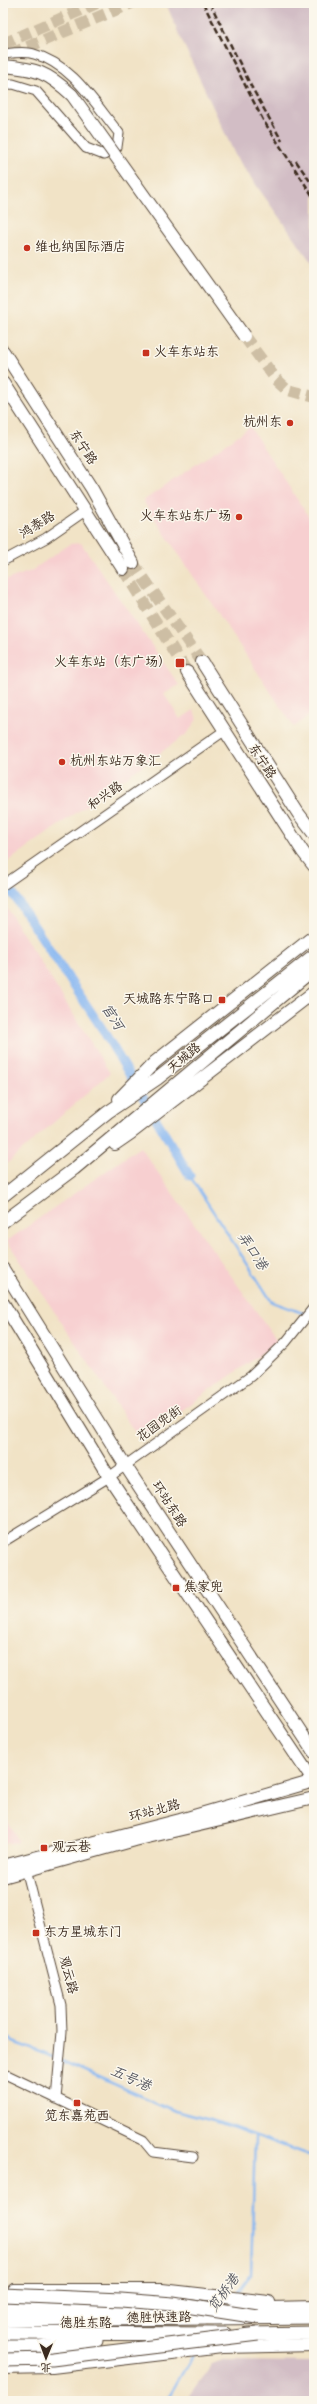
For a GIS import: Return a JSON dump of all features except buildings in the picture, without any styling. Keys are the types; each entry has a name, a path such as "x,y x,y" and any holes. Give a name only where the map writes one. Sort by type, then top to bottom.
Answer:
{"highway":[{"path":"3,2295 136,2301 256,2309"},
{"path":"3,2305 39,2305 122,2311"},
{"name":"德胜快速路","path":"3,2320 256,2309 313,2311"},
{"name":"德胜快速路","path":"3,2333 314,2333"},
{"path":"3,2360 52,2359 258,2334"},
{"path":"3,2347 38,2347 122,2338"}],"main road":[{"path":"3,66 28,68 52,76 72,95 244,336"},
{"name":"东宁路","path":"3,351 92,489 128,566 85,511 3,383"},
{"name":"东宁路","path":"202,662 298,814 314,834"},
{"name":"东宁路","path":"187,672 303,852 314,866"},
{"name":"天城路","path":"108,1112 132,1084 148,1070 314,936"},
{"name":"天城路","path":"3,1196 108,1112 154,1081 314,955"},
{"name":"天城路","path":"166,1100 314,970"},
{"name":"天城路","path":"3,1222 314,992"},
{"name":"环站东路","path":"3,1269 125,1465 314,1752"},
{"path":"3,1303 109,1476 314,1781"},
{"name":"环站北路","path":"3,1877 25,1865 314,1781"},
{"name":"环站北路","path":"3,1866 25,1865 314,1798"},
{"path":"3,2290 162,2290 218,2296 256,2309"},
{"name":"德胜东路","path":"3,2312 256,2309"},
{"name":"德胜东路","path":"3,2339 186,2339 224,2343 314,2344"},
{"name":"德胜东路","path":"3,2368 52,2367 177,2351 224,2343"}],"street":[{"path":"3,54 33,53 50,61 76,78 119,133 117,147 104,155 86,148 36,91 13,84 3,85"},
{"name":"鸿泰路","path":"3,561 46,538 85,511"},
{"name":"和兴路","path":"3,885 224,731"},
{"name":"花园兜街","path":"3,1542 109,1476 251,1376 286,1342 314,1307"},
{"name":"观云路","path":"25,1865 61,2005 62,2032 56,2099"},
{"path":"3,2073 143,2140 153,2152 193,2157"}],"shaded area":[{"path":"166,3 314,3 314,266 236,157"},
{"path":"250,427 314,525 314,712 294,727 143,501"},
{"name":"杭州东站万象汇","path":"81,543 179,685 164,694 180,719 194,710 197,719 188,733 6,863 3,858 3,581 31,571 70,544"},
{"path":"3,902 110,1073 3,1167"},
{"path":"140,1147 278,1342 140,1440 7,1241"},
{"path":"3,1812 19,1842 3,1844"},
{"path":"223,2361 314,2362 314,2401 186,2401 212,2365"}],"waterway":[{"name":"官河","path":"3,879 101,1027 190,1176"},
{"name":"弄口港","path":"190,1176 272,1302 314,1317"},
{"name":"五号港","path":"3,2030 13,2042 58,2059"},
{"name":"五号港","path":"62,2061 175,2111 221,2123 314,2157"},
{"name":"笕桥港","path":"237,2294 251,2275 255,2137"},
{"name":"笕桥港","path":"166,2401 193,2355"}],"tunnel":[{"path":"3,44 97,3"},
{"path":"11,54 132,3"},
{"path":"244,336 275,378 288,390 314,397"},
{"path":"133,563 202,662"},
{"path":"123,569 187,672"}],"railway":[{"path":"203,3 263,120 314,198"},
{"path":"210,3 251,86 282,141"},
{"path":"296,161 314,187"}],"place":[{"name":"维也纳国际酒店","path":"27,248"},
{"name":"火车东站东","path":"146,353"},
{"name":"杭州东","path":"290,423"},
{"name":"火车东站东广场","path":"239,517"},
{"name":"火车东站（东广场）","path":"180,663"},
{"name":"杭州东站万象汇","path":"62,762"},
{"name":"天城路东宁路口","path":"222,1000"},
{"name":"焦家兜","path":"176,1588"},
{"name":"观云巷","path":"44,1848"},
{"name":"东方星城东门","path":"36,1933"},
{"name":"笕东嘉苑西","path":"77,2103"}]}
